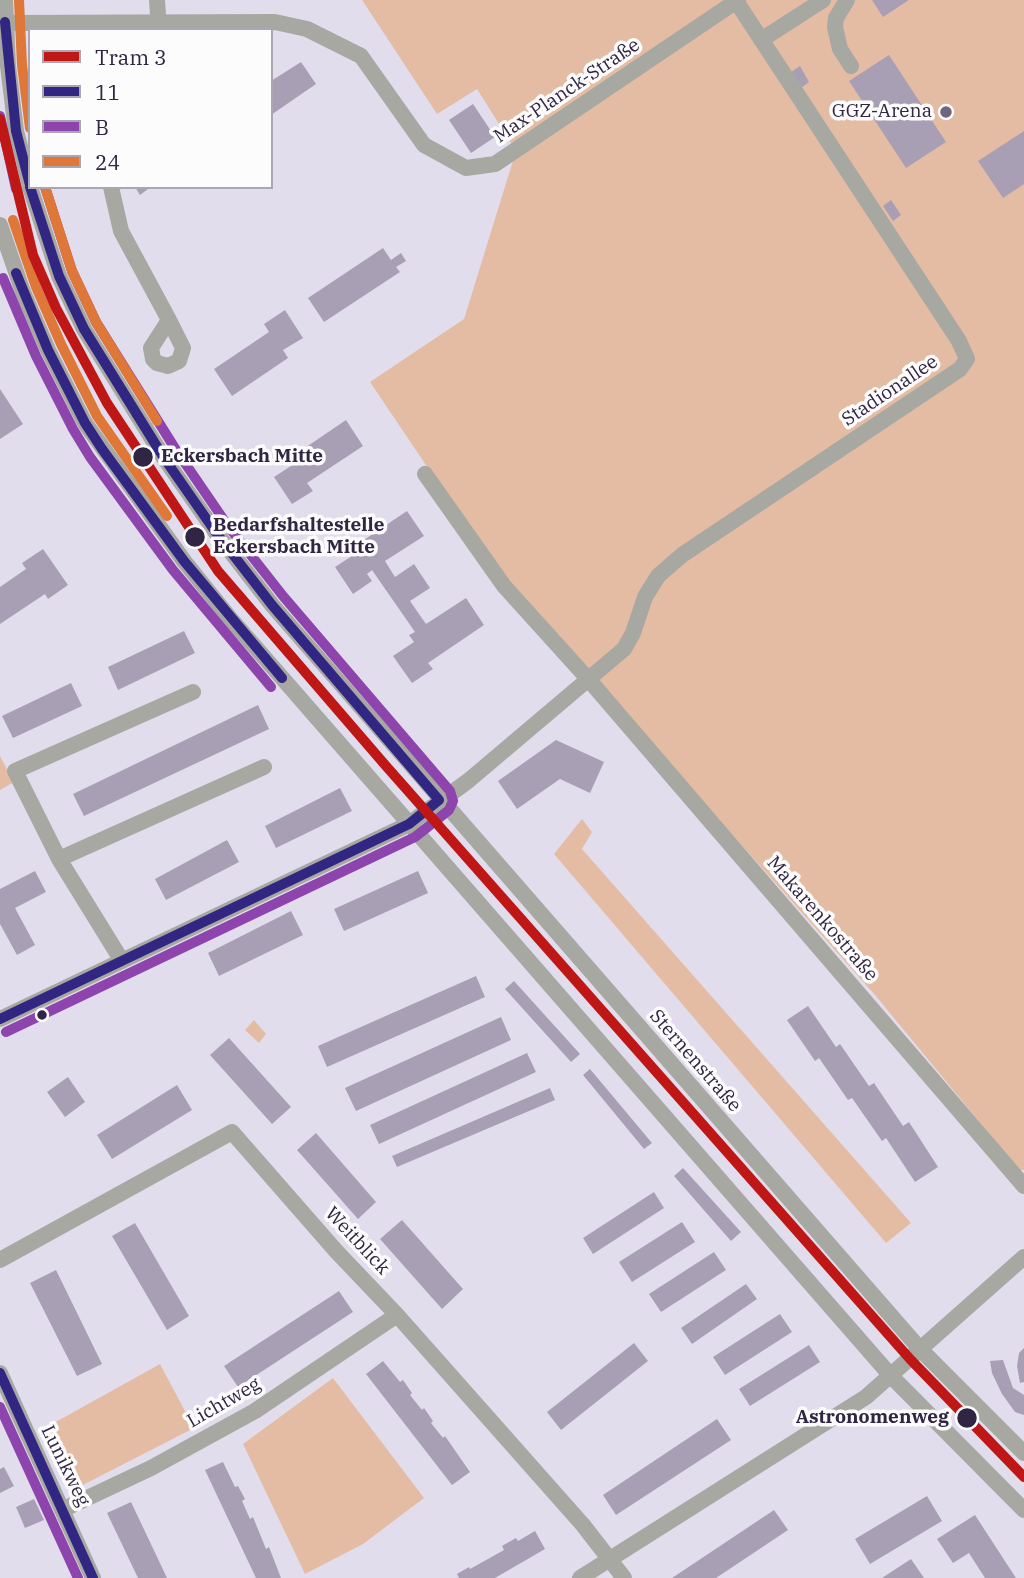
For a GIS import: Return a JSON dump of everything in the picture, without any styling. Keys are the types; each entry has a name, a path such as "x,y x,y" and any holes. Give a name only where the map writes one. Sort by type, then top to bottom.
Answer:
{"street":[{"name":"Sternenstraße","path":"5,0 2,22 16,131 28,179"},
{"path":"157,0 159,25"},
{"path":"761,40 822,0"},
{"path":"848,0 836,18 835,27 840,49 851,66"},
{"name":"Max-Planck-Straße","path":"2,22 159,25 275,22 307,29 361,56 424,145 466,168 495,164 737,1"},
{"name":"Stadionallee","path":"589,681 624,649 633,633 645,597 658,576 682,555 960,369 967,359 958,341 737,1"},
{"name":"Sternenstraße","path":"31,189 59,276 84,329 164,458 217,534 272,605 439,800 920,1349 1024,1453"},
{"path":"111,189 121,231 169,320"},
{"path":"0,225 23,292 48,350 85,423 155,524 222,608 891,1376 1024,1510"},
{"name":"Makarenkostraße","path":"425,474 504,586 1024,1186"},
{"path":"0,1019 409,824 468,780 589,681"},
{"path":"122,961 59,859 15,771 193,692"},
{"path":"59,859 264,767"},
{"name":"Weitblick","path":"0,1260 232,1132 336,1251 397,1315 612,1560 624,1578"},
{"path":"580,1578 855,1404 891,1376 1024,1257"},
{"name":"Lichtweg","path":"62,1510 151,1468 255,1412 397,1315"},
{"name":"Lunikweg","path":"0,1373 93,1578"}],"shaded area":[{"path":"362,0 1024,0 1024,1170 1019,1170 875,995 496,569 370,382 464,319 516,151 477,89 437,114"},
{"path":"0,756 14,782 0,790"},
{"path":"582,819 592,832 582,849 911,1223 886,1243 554,854"},
{"path":"254,1020 266,1034 259,1043 245,1030"},
{"path":"160,1364 194,1428 75,1489 45,1428"},
{"path":"333,1378 424,1498 363,1544 305,1574 243,1444"}],"building":[{"path":"872,0 909,0 883,17"},
{"path":"889,55 946,142 906,168 849,81"},
{"path":"301,62 316,84 273,114 273,80"},
{"path":"800,66 809,82 801,88 791,72"},
{"path":"473,104 495,137 471,153 449,120"},
{"path":"1024,131 1024,184 1003,198 978,161"},
{"path":"136,189 148,189 140,195"},
{"path":"891,200 901,215 893,221 883,206"},
{"path":"383,248 391,260 401,253 406,261 396,267 400,272 324,322 308,298"},
{"path":"285,310 303,338 283,350 288,358 232,396 214,369 269,332 264,324"},
{"path":"0,389 23,424 0,439"},
{"path":"346,420 363,446 307,483 313,491 292,504 274,477 294,464 290,458"},
{"path":"407,511 424,536 385,561 395,577 414,564 430,588 410,601 426,624 466,598 484,625 428,663 433,669 412,683 393,656 414,642 409,635 415,632 372,570 367,574 372,581 353,594 335,567 355,554 352,548"},
{"path":"43,549 68,585 48,599 45,594 0,624 0,587 26,569 22,563"},
{"path":"184,631 195,653 118,690 108,667"},
{"path":"71,683 82,706 13,738 2,716"},
{"path":"258,705 269,729 84,816 73,794"},
{"path":"556,740 604,762 590,793 560,779 517,809 498,781"},
{"path":"340,788 352,811 276,848 265,826"},
{"path":"227,840 239,862 166,900 155,879"},
{"path":"35,871 46,892 15,908 35,945 17,955 0,924 0,889"},
{"path":"418,871 428,893 344,931 334,909"},
{"path":"291,911 303,935 219,976 208,953"},
{"path":"476,976 485,997 327,1067 318,1046"},
{"path":"514,981 580,1054 571,1062 505,989"},
{"path":"808,1006 836,1047 840,1044 869,1086 874,1083 903,1126 909,1122 938,1167 915,1182 886,1138 882,1141 852,1098 848,1100 819,1058 815,1061 787,1020"},
{"path":"501,1017 511,1040 356,1111 345,1088"},
{"path":"229,1038 291,1107 272,1124 210,1055"},
{"path":"527,1053 536,1072 379,1144 370,1125"},
{"path":"590,1069 652,1143 644,1149 583,1075"},
{"path":"68,1077 85,1102 65,1117 47,1092"},
{"path":"177,1085 192,1110 112,1159 97,1135"},
{"path":"550,1088 555,1100 397,1167 392,1156"},
{"path":"316,1133 376,1202 358,1219 297,1150"},
{"path":"683,1168 741,1232 731,1241 674,1176"},
{"path":"654,1192 664,1208 593,1254 583,1238"},
{"path":"402,1220 463,1289 442,1309 380,1239"},
{"path":"682,1222 695,1242 632,1282 619,1262"},
{"path":"135,1223 189,1316 167,1330 112,1236"},
{"path":"714,1252 726,1270 661,1312 649,1294"},
{"path":"56,1270 102,1364 77,1376 30,1283"},
{"path":"746,1284 757,1299 692,1344 681,1328"},
{"path":"339,1291 353,1312 238,1387 224,1366"},
{"path":"780,1314 792,1332 725,1375 713,1357"},
{"path":"634,1343 648,1361 561,1430 547,1412"},
{"path":"809,1345 820,1362 750,1406 739,1389"},
{"path":"1024,1348 1024,1382 1020,1383 1017,1366 1019,1353"},
{"path":"1003,1360 1013,1388 1024,1395 1024,1415 1015,1412 992,1373 990,1361"},
{"path":"383,1361 400,1382 403,1380 412,1393 410,1395 422,1410 424,1408 433,1421 431,1423 443,1438 445,1436 470,1472 452,1485 366,1374"},
{"path":"717,1419 731,1440 616,1515 603,1495"},
{"path":"223,1462 235,1487 238,1486 245,1499 242,1501 250,1519 253,1517 266,1549 269,1547 281,1578 256,1578 205,1470"},
{"path":"4,1467 14,1486 0,1493 0,1469"},
{"path":"927,1496 942,1521 870,1564 855,1539"},
{"path":"34,1499 44,1520 25,1528 16,1507"},
{"path":"131,1502 167,1578 138,1578 107,1513"},
{"path":"774,1510 788,1530 716,1578 672,1578"},
{"path":"975,1515 1016,1578 985,1578 969,1553 953,1563 937,1539"},
{"path":"535,1531 545,1549 495,1578 459,1578 457,1574 504,1550 502,1546"},
{"path":"911,1559 924,1578 882,1578"}],"tram line":[{"name":"3","path":"0,119 33,255 56,308 107,403 218,571 386,766 910,1359 1024,1477"}],"transit line":[{"name":"24","path":"19,0 22,65 28,112"},
{"name":"11","path":"5,22 16,131 28,177"},
{"name":"B","path":"0,116 16,189"},
{"name":"11","path":"31,189 59,276 84,329 164,458 217,534 272,605 439,800"},
{"name":"B","path":"6,1032 415,837 449,810 453,801 450,791 283,596 228,526 176,450 96,322 72,271 46,189"},
{"name":"24","path":"46,189 72,271 96,322 157,421"},
{"name":"24","path":"13,220 36,287 97,416 167,516"},
{"name":"11","path":"16,273 48,350 85,423 102,449 184,561 282,678"},
{"name":"B","path":"3,278 36,356 90,457 173,570 271,687"},
{"name":"11","path":"0,1019 409,824 439,800"},
{"name":"11","path":"0,1373 93,1578"},
{"name":"B","path":"0,1407 78,1578"}],"place":[{"name":"GGZ-Arena","path":"946,112"},
{"name":"Eckersbach Mitte","path":"143,457"},
{"name":"Bedarfshaltestelle Eckersbach Mitte","path":"195,537"},
{"name":"Astronomenweg","path":"967,1418"}]}
